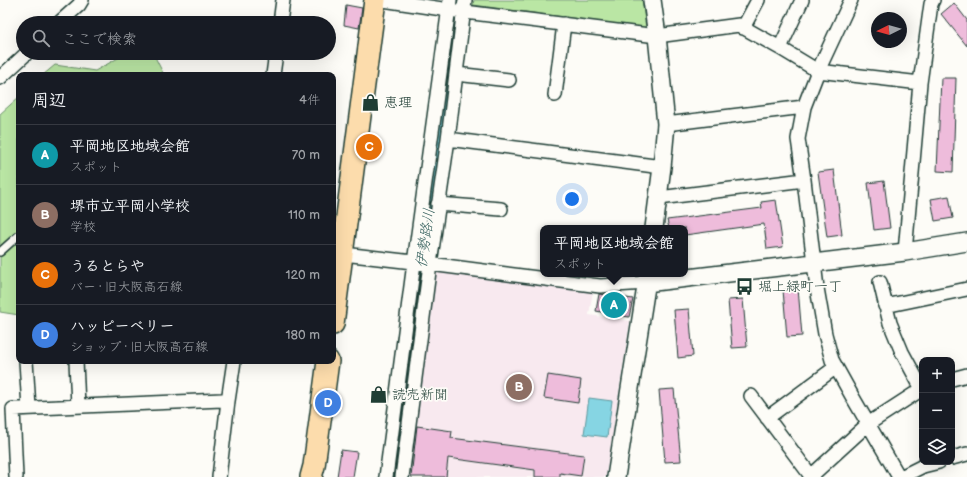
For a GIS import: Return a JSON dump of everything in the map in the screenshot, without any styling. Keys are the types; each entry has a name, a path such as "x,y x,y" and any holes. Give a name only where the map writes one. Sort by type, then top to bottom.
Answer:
{"main road":[{"path":"336,281 338,253 375,0"},
{"path":"311,477 314,466 328,364"}],"street":[{"path":"66,16 82,0"},
{"path":"281,16 283,0"},
{"path":"383,0 457,7 564,24 657,36 738,25 818,71 920,83"},
{"path":"652,0 666,124 659,198 654,225"},
{"path":"743,28 758,0"},
{"path":"780,48 802,0"},
{"path":"851,0 818,71 804,107 798,139 817,288 825,334 832,360 900,477 925,472 935,465"},
{"path":"905,252 920,83 931,4 933,0"},
{"path":"402,477 422,264 438,204 456,74 457,7"},
{"path":"386,477 422,264 457,7"},
{"path":"555,95 564,24"},
{"path":"0,78 19,60"},
{"path":"273,72 275,60"},
{"path":"456,74 509,80"},
{"path":"666,124 804,107"},
{"path":"448,139 662,167"},
{"path":"659,198 804,180"},
{"path":"438,204 502,209"},
{"path":"688,275 905,252 967,242"},
{"path":"338,253 600,286 667,277"},
{"path":"616,477 647,279"},
{"path":"880,282 890,323 902,352 919,383"},
{"path":"885,306 967,289"},
{"path":"26,364 29,408"},
{"path":"76,364 78,406"},
{"path":"219,477 234,364"},
{"path":"767,418 836,367"},
{"path":"955,379 967,375"},
{"path":"751,396 810,477 868,424 919,391"},
{"path":"16,477 13,409 222,400 228,401"}],"lane":[{"path":"0,252 16,238"}],"shaded area":[{"path":"438,272 593,291 589,315 630,321 606,477 408,477 434,274"}],"green space":[{"path":"474,0 642,0 646,28 473,5"},
{"path":"115,60 156,60 162,72 47,72 55,65 95,71"},
{"path":"16,100 16,315 0,312 0,114"}],"water":[{"path":"589,398 612,401 607,437 584,434"}],"building":[{"path":"954,3 967,20 967,46 941,14"},
{"path":"346,5 362,8 359,28 344,25"},
{"path":"941,78 956,78 953,172 937,171"},
{"path":"834,170 842,235 827,237 818,172"},
{"path":"884,181 890,228 874,230 868,183"},
{"path":"949,196 953,218 935,221 931,199"},
{"path":"776,200 783,247 767,249 764,224 688,235 688,225 668,225 667,220 762,208 761,202"},
{"path":"798,288 802,336 787,337 783,290"},
{"path":"599,294 633,299 629,317 596,311"},
{"path":"743,299 747,347 732,348 728,300"},
{"path":"689,309 693,356 678,358 674,310"},
{"path":"548,375 581,380 578,403 544,398"},
{"path":"674,389 681,461 665,462 659,390"},
{"path":"417,426 452,431 451,438 584,455 581,476 560,473 560,477 535,477 535,470 448,458 446,477 411,477"},
{"path":"341,450 357,452 353,477 337,477"}],"waterway":[{"name":"伊勢路川","path":"393,477 457,0"}],"place":[{"name":"恵理","path":"371,102"},
{"name":"うるとらや","path":"369,147"},
{"name":"堀上緑町一丁","path":"745,286"},
{"name":"平岡地区地域会館","path":"614,305"},
{"name":"堺市立平岡小学校","path":"519,387"},
{"name":"読売新聞","path":"379,394"},
{"name":"ハッピーベリー","path":"328,403"}]}
